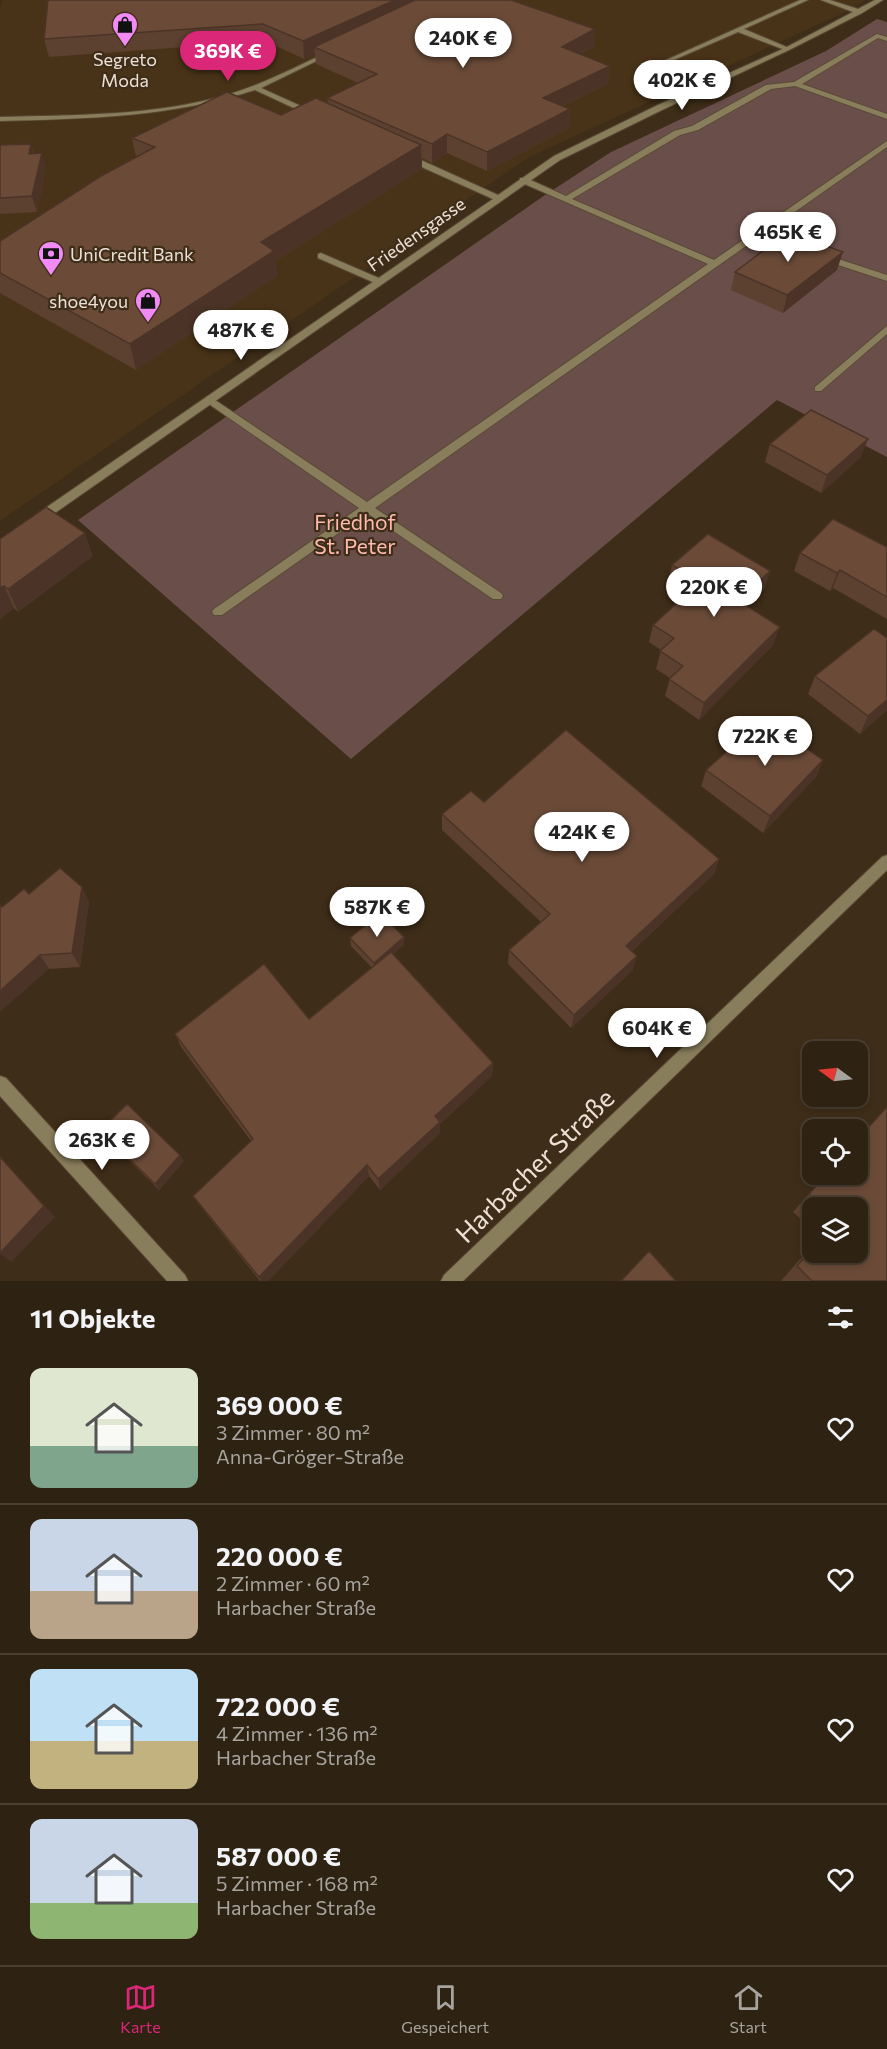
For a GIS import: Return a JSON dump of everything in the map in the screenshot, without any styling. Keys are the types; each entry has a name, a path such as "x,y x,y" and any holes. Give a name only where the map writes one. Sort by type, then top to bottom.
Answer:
{"street":[{"path":"658,65 806,0"},
{"path":"825,0 860,12"},
{"name":"Friedensgasse","path":"28,526 557,158 787,49 880,0"},
{"path":"737,29 787,49"},
{"path":"566,199 677,133 695,128 769,87 796,84 877,36 887,39"},
{"path":"0,119 128,114 200,102 255,88 338,49"},
{"path":"796,84 887,117"},
{"path":"255,88 318,117"},
{"path":"218,612 887,143"},
{"path":"403,155 497,198"},
{"path":"523,180 715,264"},
{"path":"753,237 796,248"},
{"path":"321,256 378,282"},
{"path":"819,256 887,278"},
{"path":"818,389 887,329"},
{"path":"209,400 497,596"},
{"name":"Harbacher Straße","path":"450,1281 887,861"},
{"path":"0,1084 179,1281"}],"shaded area":[{"path":"2,0 865,0 848,11 529,157 0,521 0,10"}],"green space":[{"name":"Friedhof St. Peter","path":"877,19 887,22 887,457 777,400 351,759 78,520 545,195 611,152 826,51"}],"building":[{"path":"48,0 395,0 303,41 263,24 44,39"},
{"path":"415,0 511,0 595,29 562,47 610,66 543,98 570,109 487,152 447,134 432,144 327,98 377,74 314,47"},
{"path":"227,92 281,115 316,98 421,145 261,242 274,251 130,344 0,273 0,241 101,176 155,147 132,138"},
{"path":"31,144 29,154 42,153 32,196 0,198 0,145"},
{"path":"788,232 843,252 787,295 735,272"},
{"path":"811,410 868,439 827,475 770,444"},
{"path":"46,507 85,533 8,589 4,586 0,588 0,539"},
{"path":"833,519 887,547 887,597 840,570 837,573 800,553"},
{"path":"708,534 770,571 739,601 780,627 704,703 669,679 683,666 660,651 674,638 653,625 700,582 672,565"},
{"path":"874,629 887,638 887,700 868,716 815,676"},
{"path":"763,719 823,760 770,816 706,770"},
{"path":"566,730 719,859 626,946 637,956 574,1015 509,950 550,914 442,814 471,791 484,802"},
{"path":"60,868 82,887 72,953 40,955 0,991 0,905 2,907 24,889 29,894"},
{"path":"380,913 404,937 374,963 350,938"},
{"path":"391,952 493,1063 435,1116 440,1122 378,1179 367,1165 259,1277 193,1196 253,1139 175,1034 264,964 309,1019"},
{"path":"127,1104 180,1155 155,1184 100,1131"},
{"path":"887,1107 887,1281 812,1281 797,1266 802,1260 802,1263 868,1263 868,1197 812,1197 809,1194 817,1185 868,1185 868,1128"},
{"path":"0,1157 44,1206 0,1253"},
{"path":"649,1251 676,1281 621,1281"}],"place":[{"name":"Segreto Moda","path":"125,48"},
{"name":"UniCredit Bank","path":"51,277"},
{"name":"shoe4you","path":"148,324"}]}
